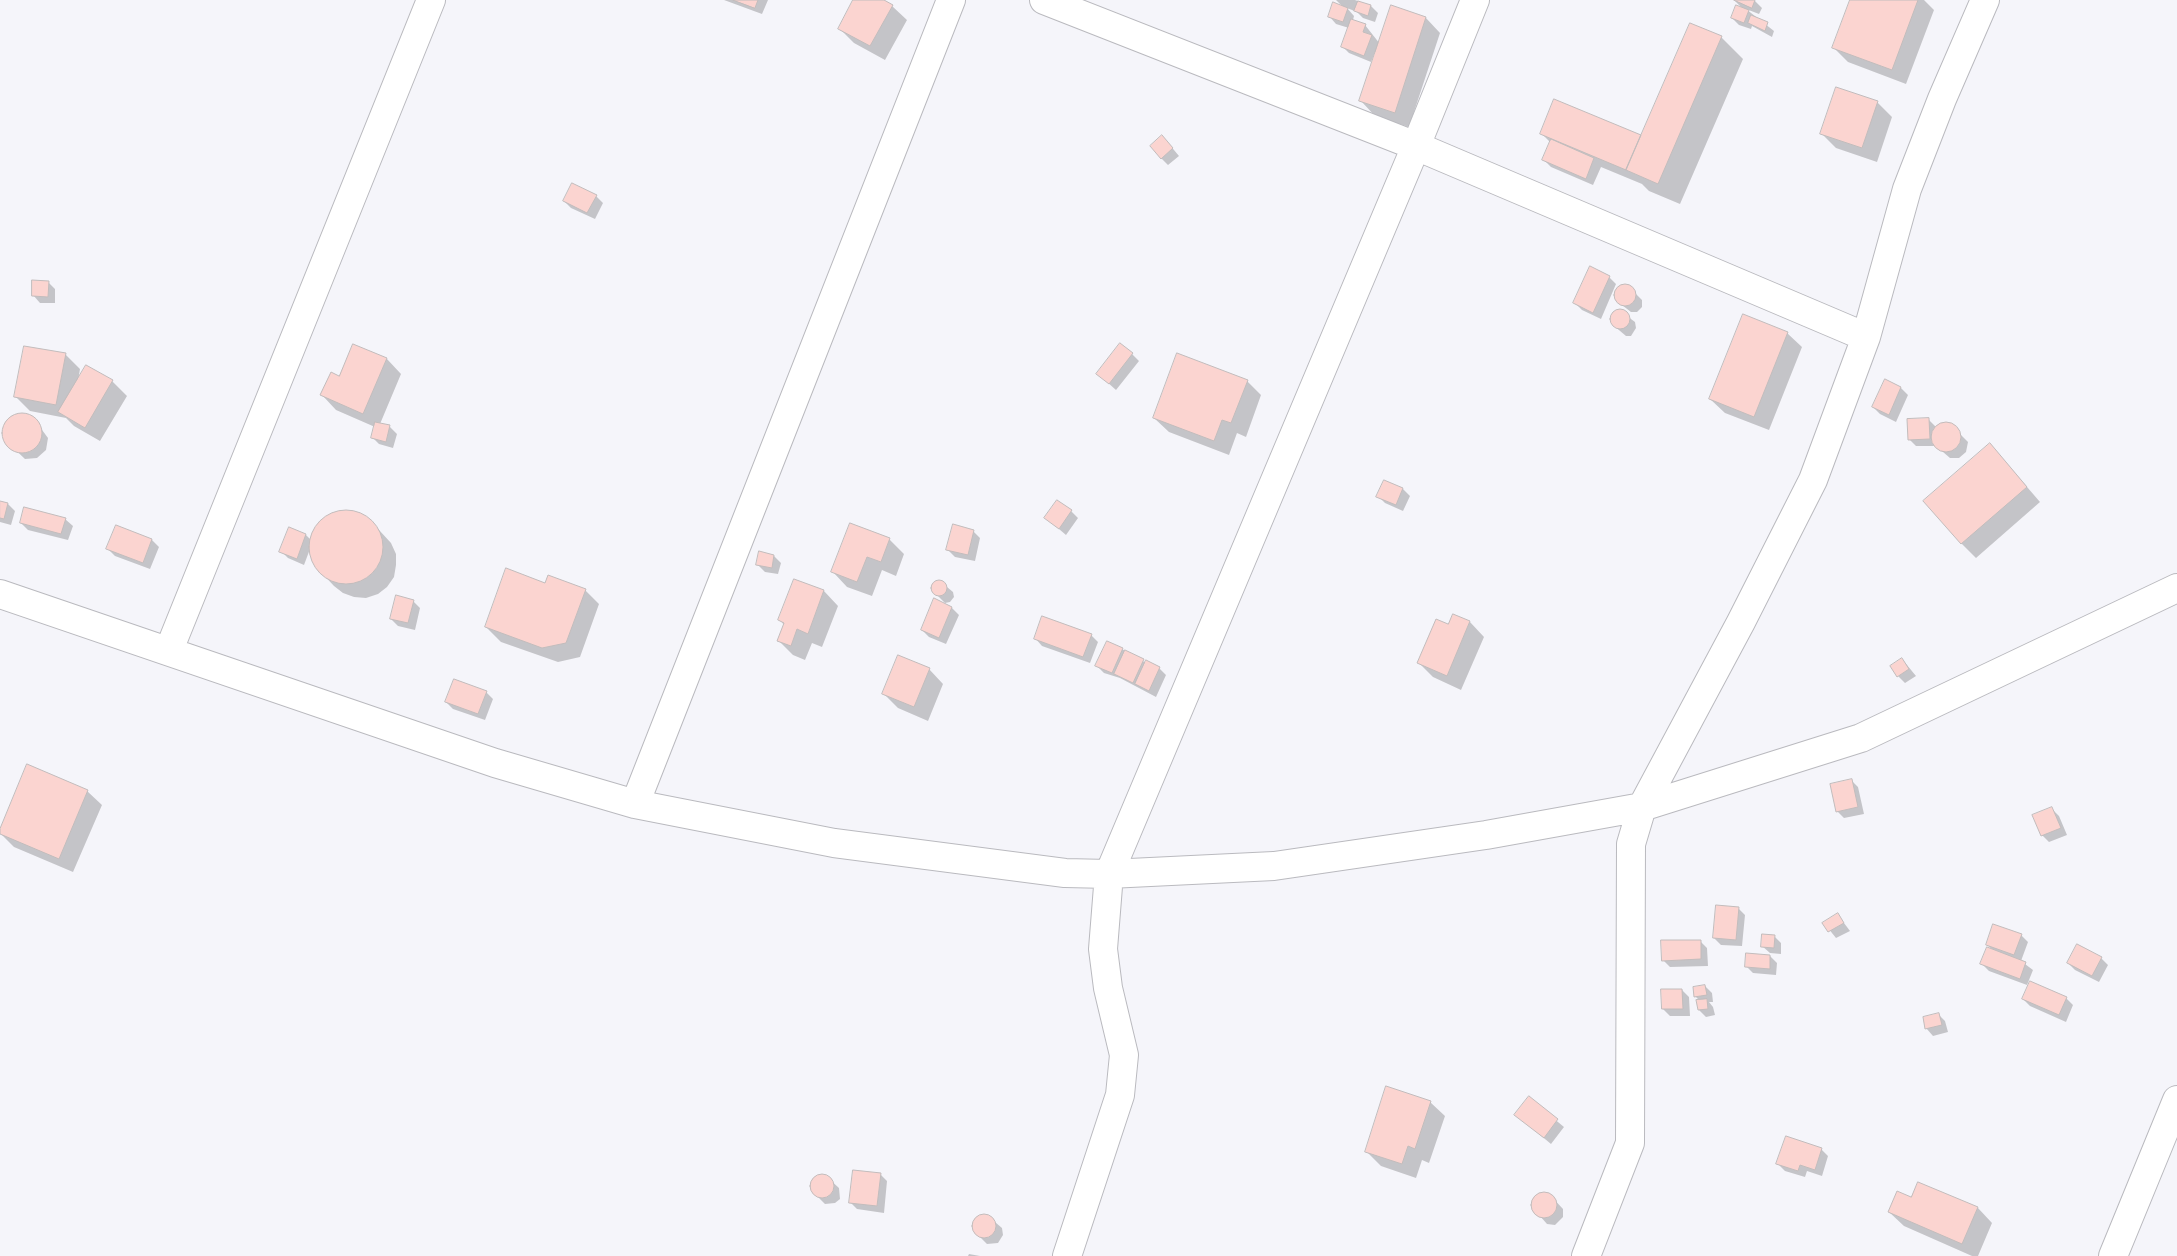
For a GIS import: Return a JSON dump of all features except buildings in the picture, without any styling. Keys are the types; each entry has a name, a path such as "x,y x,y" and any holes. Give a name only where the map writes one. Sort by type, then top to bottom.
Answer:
{"street":[{"path":"169,650 431,0"},
{"path":"635,804 951,0"},
{"path":"1044,0 1416,146 1866,337"},
{"path":"1067,1256 1120,1094 1124,1055 1108,988 1104,949 1109,874 1416,146 1475,0"},
{"path":"1586,1256 1630,1143 1631,844 1642,807 1741,622 1813,480 1866,337 1907,189 1942,99 1985,0"},
{"path":"0,594 169,650 495,763 635,804 834,843 1065,872 1109,874 1274,866 1486,835 1642,807 1861,738 2177,588"},
{"path":"2113,1256 2177,1100"}]}
